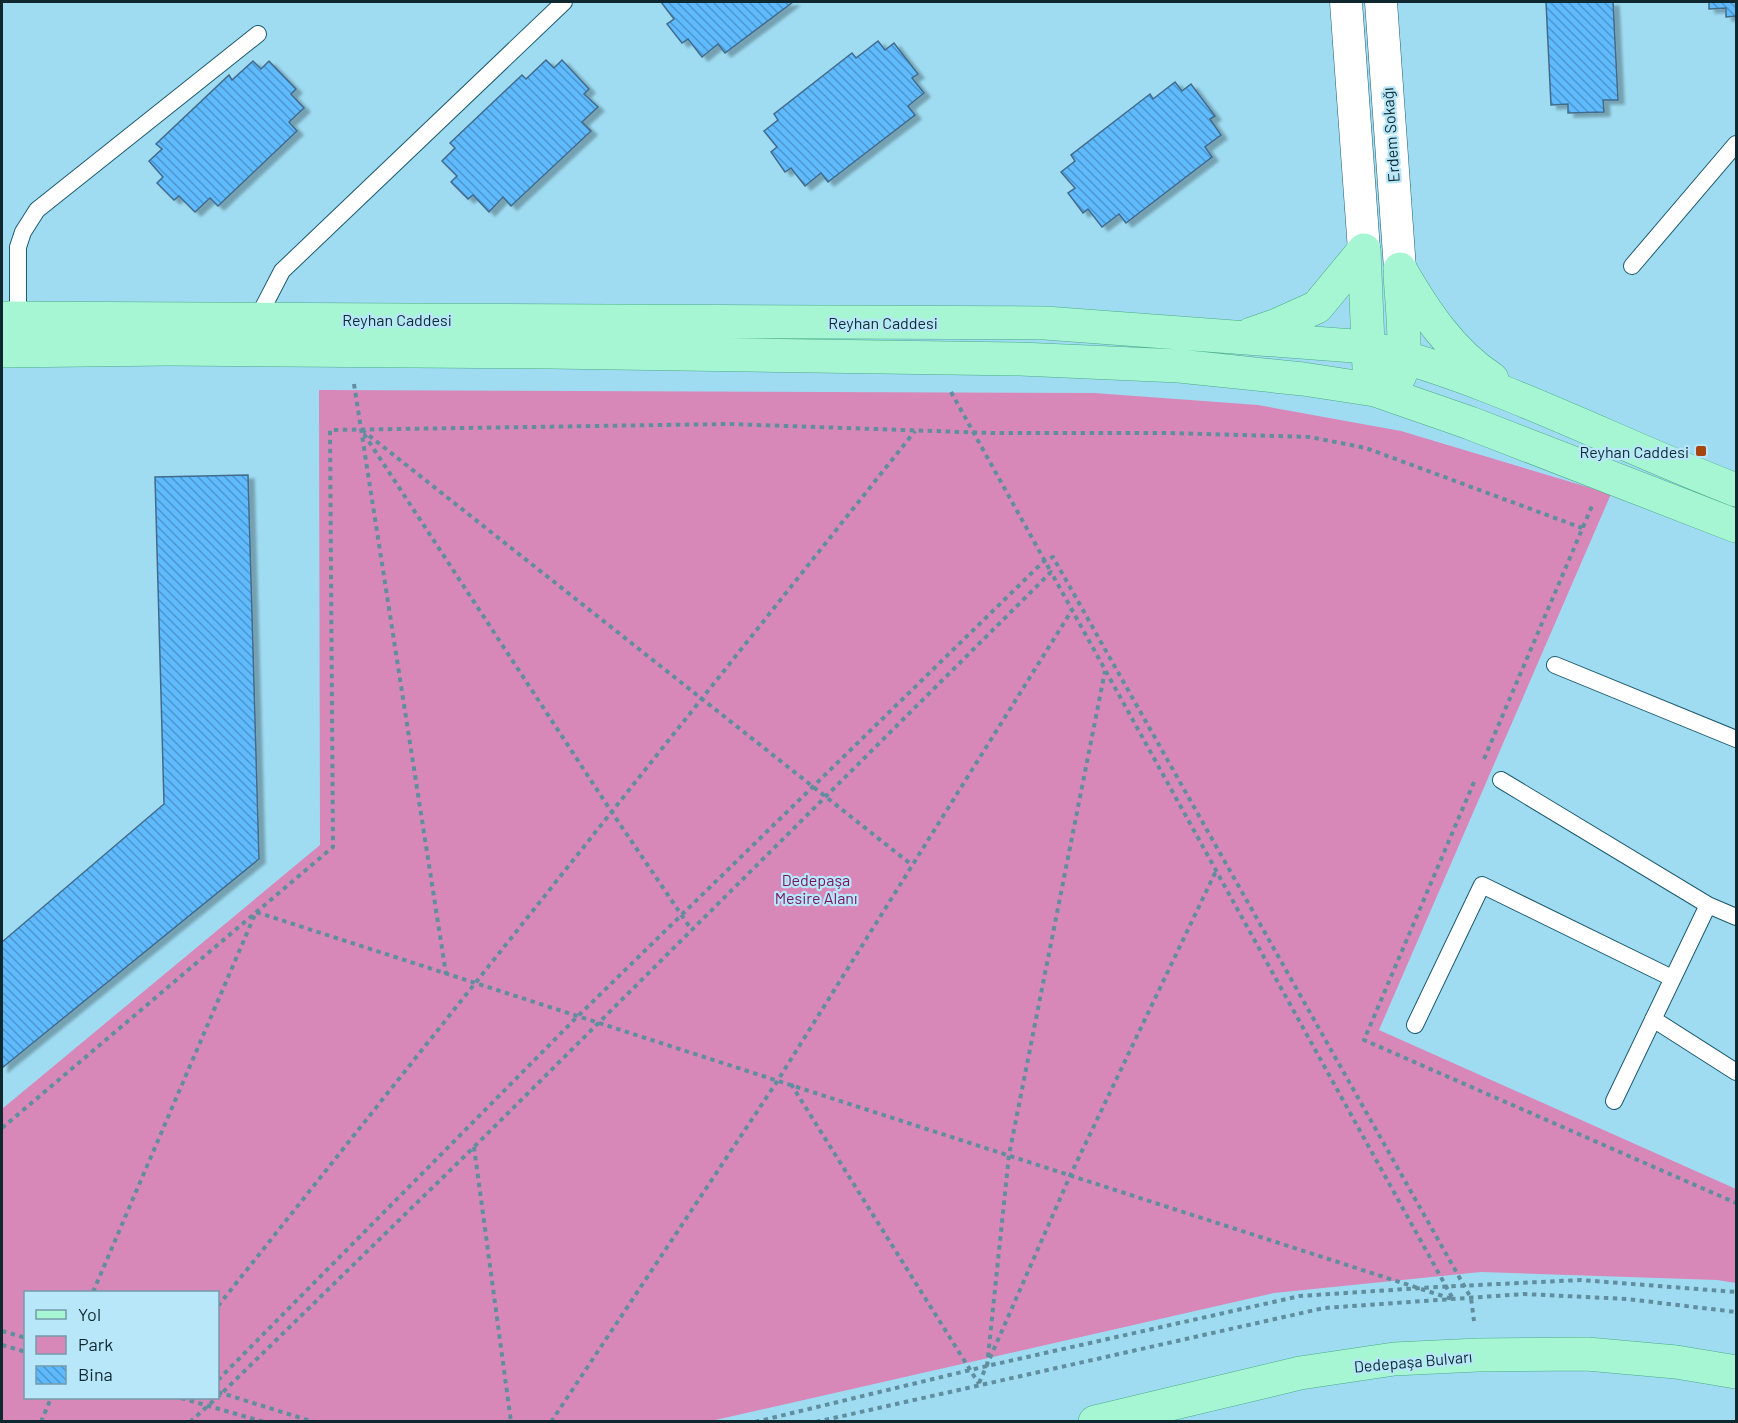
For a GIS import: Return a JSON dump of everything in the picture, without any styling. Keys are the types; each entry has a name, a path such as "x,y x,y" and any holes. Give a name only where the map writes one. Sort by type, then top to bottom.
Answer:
{"main road":[{"path":"1242,336 1278,325 1317,307 1364,250"},
{"path":"1364,250 1367,347 1375,390 1393,385 1401,373 1404,356 1400,269"},
{"path":"1400,269 1422,306 1457,350 1481,372 1529,404"},
{"name":"Reyhan Caddesi","path":"10,318 1045,323 1367,347 1404,356 1467,378 1737,490"},
{"name":"Reyhan Caddesi","path":"11,351 349,350 933,357 1179,366 1303,379 1375,390 1470,423 1737,526"},
{"name":"Dedepaşa Bulvarı","path":"1095,1422 1300,1374 1394,1359 1478,1355 1587,1354 1676,1362 1737,1372"}],"street":[{"name":"Erdem Sokağı","path":"1346,2 1364,250"},
{"name":"Erdem Sokağı","path":"1381,2 1400,269"}],"lane":[{"path":"247,350 257,318 282,271 564,2"},
{"path":"11,351 10,318 18,247 22,232 37,210 258,33"},
{"path":"1632,266 1737,144"},
{"path":"1555,665 1737,739"},
{"path":"1501,780 1708,905 1737,917"},
{"path":"1415,1025 1482,885 1672,978"},
{"path":"1614,1101 1708,905"},
{"path":"1653,1019 1737,1072"}],"path":[{"path":"349,350 446,974"},
{"path":"933,357 1453,1299"},
{"path":"2,1128 333,847 330,430 728,424 916,431 1167,433 1310,437 1366,447 1582,528"},
{"path":"361,429 912,865"},
{"path":"361,429 691,929"},
{"path":"219,1305 916,431"},
{"path":"219,1379 681,914 1044,561 1053,557 1471,1298 1478,1355"},
{"path":"314,1422 220,1392 474,1147 1051,572"},
{"path":"551,1422 778,1080 1071,610"},
{"path":"987,1366 1009,1155 1105,670"},
{"path":"979,1384 1070,1176 1216,871"},
{"path":"256,912 1453,1299"},
{"path":"94,1291 256,912"},
{"path":"790,1084 979,1384"},
{"path":"474,1147 511,1422"},
{"path":"755,1422 987,1366 1300,1296 1581,1280 1737,1292"},
{"path":"816,1422 1324,1308 1524,1294 1627,1299 1737,1312"},
{"path":"2,1331 24,1337"},
{"path":"2,1345 24,1351"},
{"path":"41,1422 51,1399"},
{"path":"184,1399 264,1422"},
{"path":"190,1422 214,1399"}],"green space":[{"name":"Dedepaşa Mesire Alanı","path":"319,390 1094,393 1258,405 1401,431 1611,494 1379,1030 1736,1189 1736,1283 1717,1280 1481,1272 1274,1293 711,1421 2,1422 2,1109 320,845"}],"building":[{"path":"661,2 793,2 725,53 718,44 702,57 688,39 682,43 667,24 674,19"},
{"path":"1546,2 1613,2 1618,100 1603,100 1604,112 1568,113 1568,104 1551,105"},
{"path":"1709,2 1736,2 1736,16 1726,17 1726,8 1709,9"},
{"path":"878,41 885,50 894,43 918,74 912,78 924,93 908,106 915,115 828,182 821,173 805,186 791,168 785,172 771,152 777,147 764,131 778,120 774,114 852,53 856,58"},
{"path":"546,60 554,68 562,60 589,89 584,94 598,107 582,122 591,131 511,206 503,197 489,212 473,195 468,199 451,182 457,176 442,161 455,148 450,143 522,75 526,79"},
{"path":"253,61 261,69 269,61 296,89 291,94 304,108 289,122 297,131 218,206 210,198 195,212 179,196 174,200 157,183 163,177 149,161 162,149 156,144 229,75 232,80"},
{"path":"1175,82 1182,91 1191,84 1215,116 1210,119 1221,135 1205,147 1212,157 1126,223 1119,214 1102,227 1088,209 1083,213 1068,193 1075,188 1061,172 1075,161 1071,155 1150,94 1153,99"},
{"path":"248,475 259,859 2,1068 2,942 164,804 155,477"}],"place":[{"name":"Reyhan Caddesi","path":"1701,451"}]}
